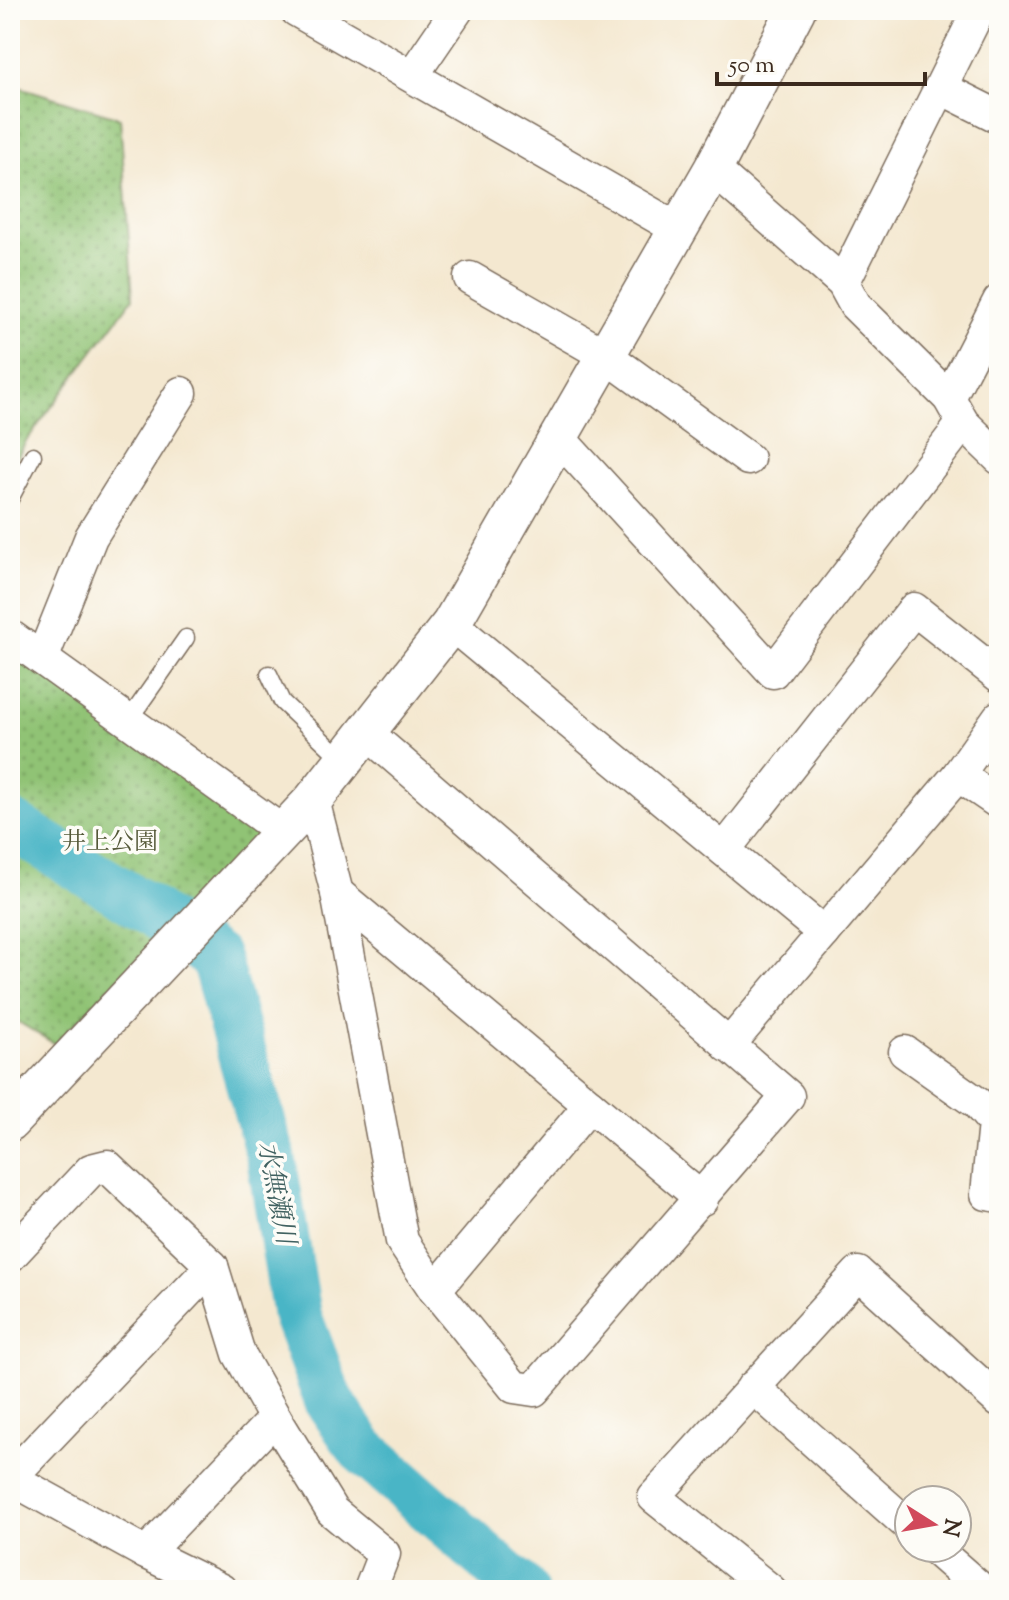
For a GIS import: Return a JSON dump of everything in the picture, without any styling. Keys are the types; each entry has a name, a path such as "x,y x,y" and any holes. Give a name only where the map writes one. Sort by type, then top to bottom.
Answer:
{"street":[{"path":"296,10 678,229"},
{"path":"412,76 457,10"},
{"path":"10,1122 313,800 451,624 713,169 796,10"},
{"path":"843,283 979,10"},
{"path":"941,88 999,117"},
{"path":"713,169 843,283 855,305 999,458"},
{"path":"470,278 605,355 748,459"},
{"path":"558,437 773,672 956,410 999,301"},
{"path":"42,659 91,537 181,393"},
{"path":"724,850 914,609 999,676"},
{"path":"451,624 824,933"},
{"path":"10,636 283,832"},
{"path":"728,1046 958,775 999,717"},
{"path":"313,800 337,893 402,1241 435,1290 514,1387 534,1390 788,1096 355,746"},
{"path":"958,775 999,803"},
{"path":"337,893 702,1199"},
{"path":"905,1052 977,1103 994,1123 987,1194 999,1196"},
{"path":"435,1290 590,1105"},
{"path":"10,1256 91,1170 107,1166 212,1266 239,1354 275,1418 332,1511 384,1554 370,1590"},
{"path":"212,1266 10,1478 146,1553 221,1590"},
{"path":"770,1590 654,1497 858,1273 999,1401"},
{"path":"753,1387 893,1512"},
{"path":"146,1553 275,1418"},
{"path":"952,1564 982,1590"}],"lane":[{"path":"10,499 33,455"},
{"path":"128,721 186,638"},
{"path":"269,674 282,702 355,746"}],"green space":[{"path":"10,84 120,118 133,298 27,440 10,471"},
{"name":"井上公園","path":"10,645 263,831 55,1044 10,1017"}],"waterway":[{"name":"水無瀬川","path":"10,824 146,908 215,958 271,1157 297,1316 329,1401 362,1449 523,1590"}]}
